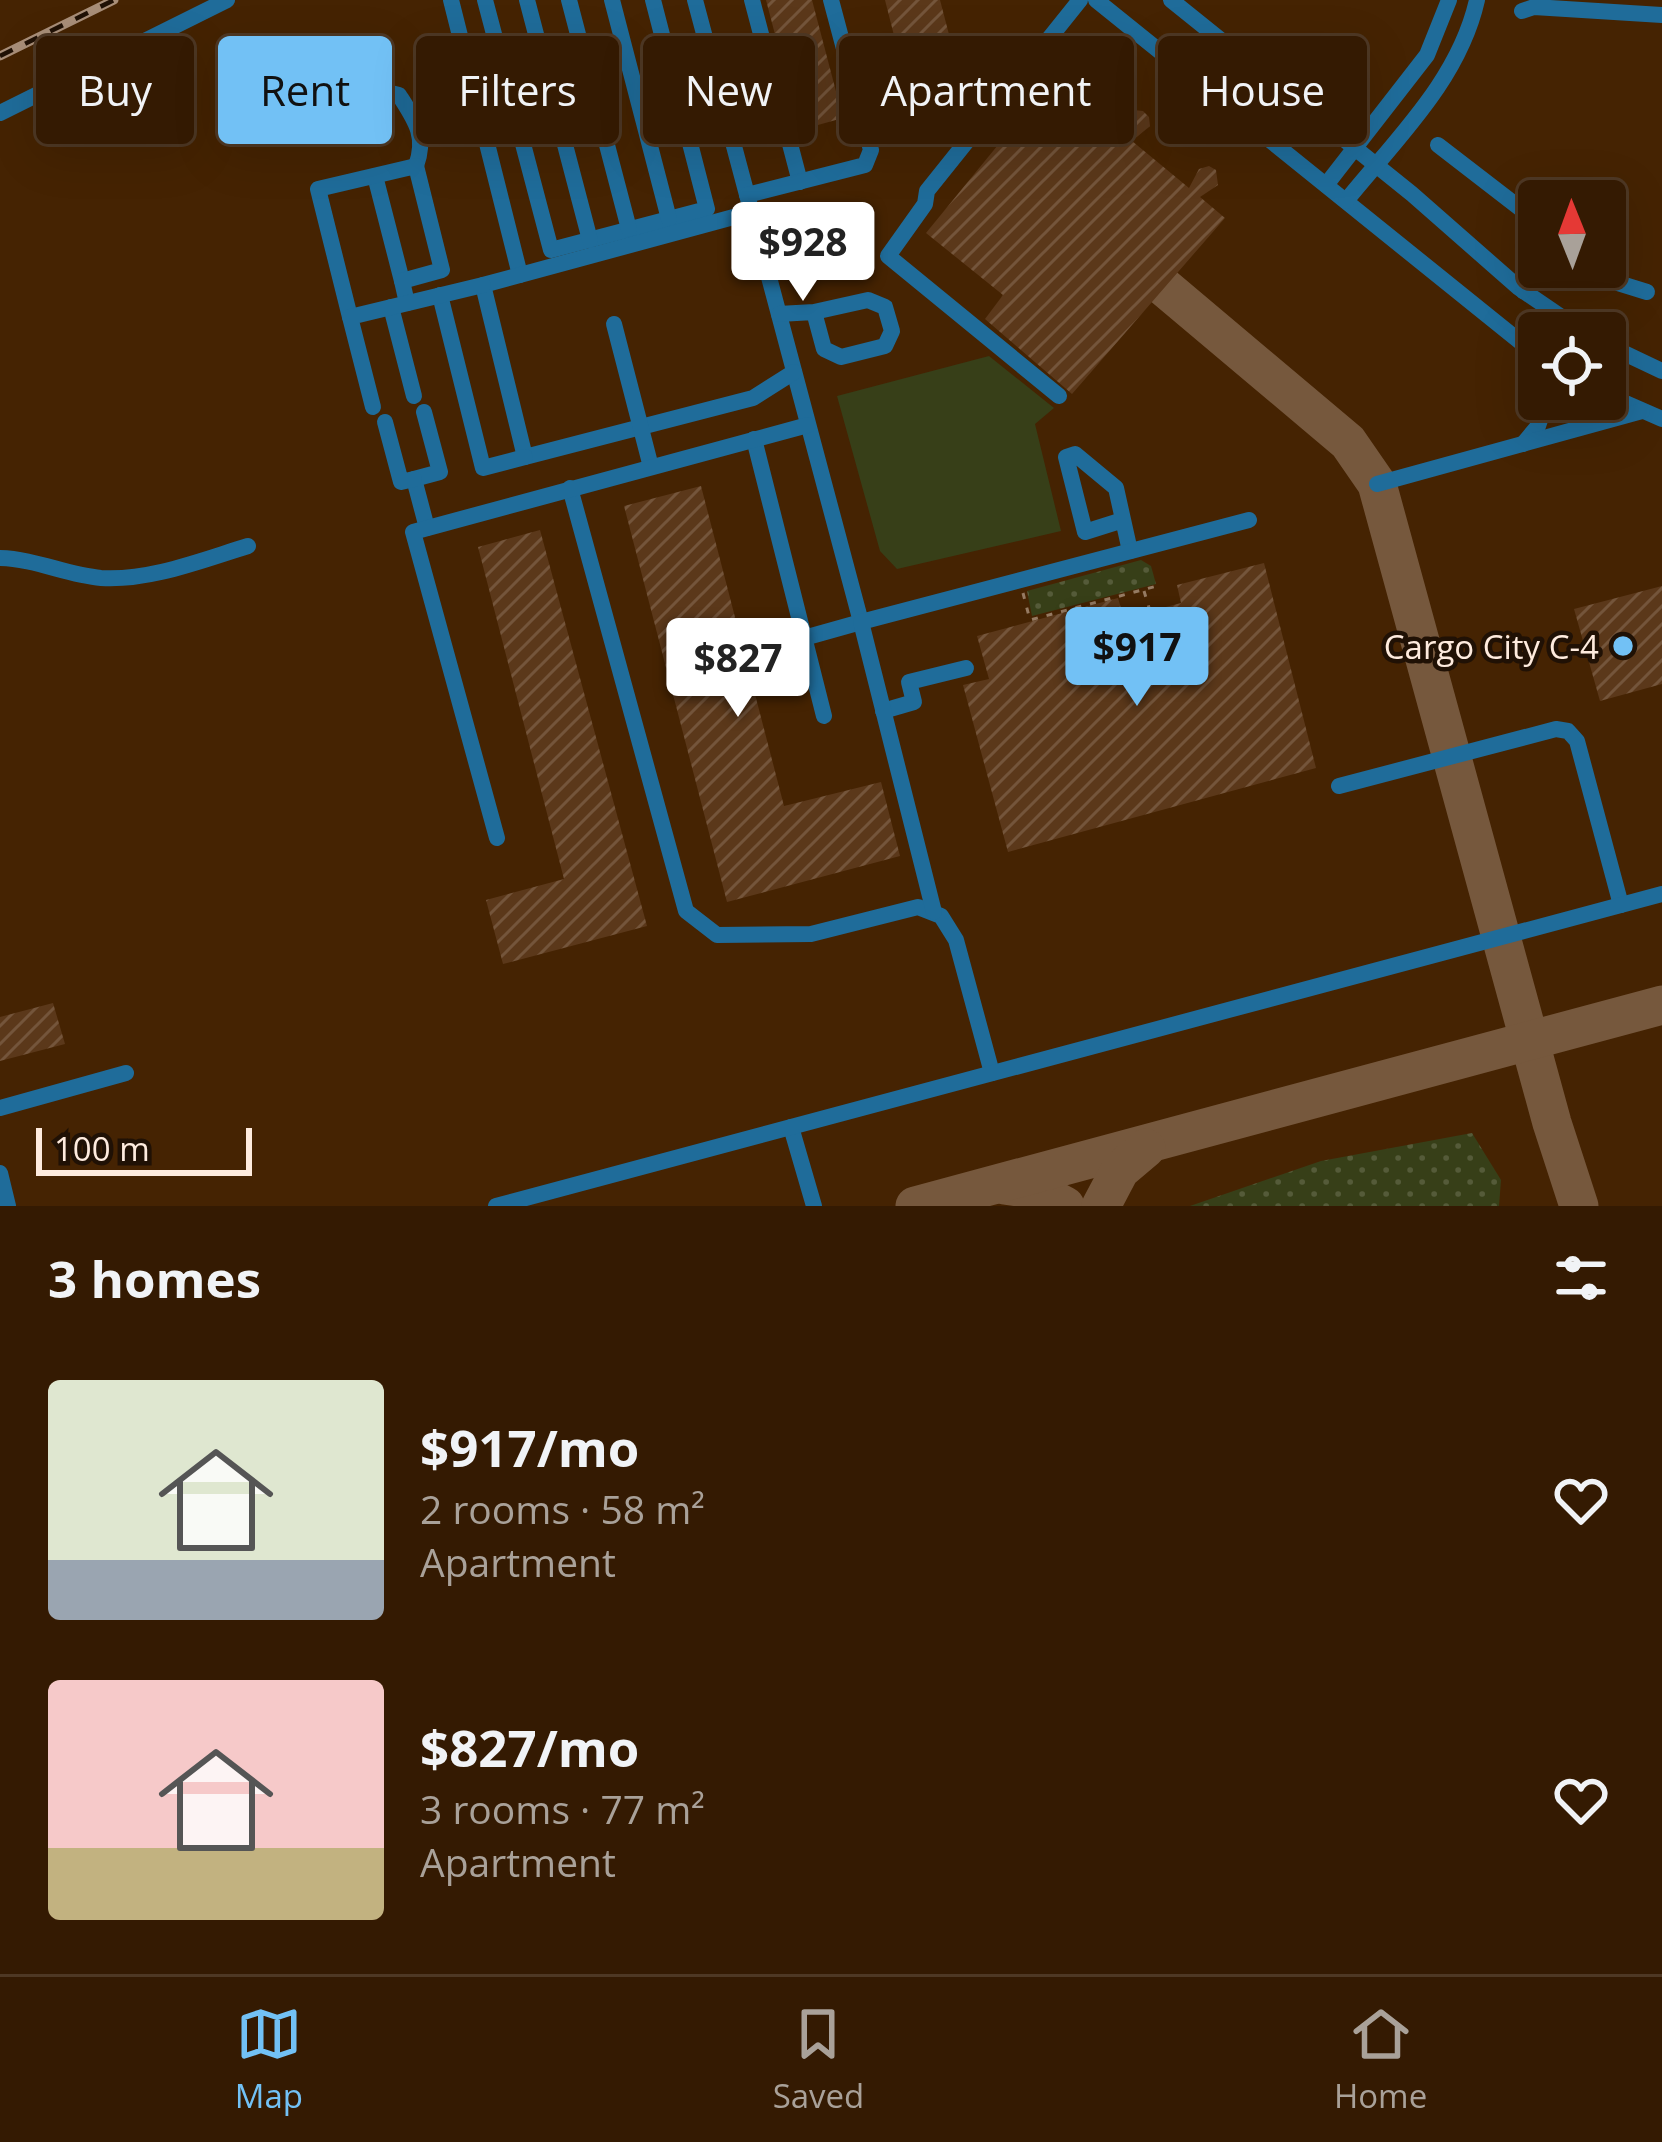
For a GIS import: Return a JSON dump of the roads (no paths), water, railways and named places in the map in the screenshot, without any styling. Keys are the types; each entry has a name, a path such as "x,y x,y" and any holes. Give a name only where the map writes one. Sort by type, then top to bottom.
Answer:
{"street":[{"path":"0,113 227,0"},
{"path":"451,0 520,275"},
{"path":"485,0 551,250 707,209 653,0"},
{"path":"527,0 590,240"},
{"path":"569,0 629,230"},
{"path":"612,0 669,219"},
{"path":"695,0 934,911 956,940 992,1073"},
{"path":"752,0 800,182"},
{"path":"350,317 520,275 865,165 871,150 831,0"},
{"path":"1058,396 888,256 926,204 927,191 1080,0"},
{"path":"1096,0 1518,340"},
{"path":"1171,0 1376,164 1522,291 1554,312"},
{"path":"1326,184 1427,55 1449,0"},
{"path":"1346,201 1449,70 1465,40 1477,0"},
{"path":"1530,6 1638,7 1662,15"},
{"path":"392,93 421,128 416,166 442,270 402,280"},
{"path":"1438,145 1518,207"},
{"path":"373,407 319,189 416,166"},
{"path":"376,176 402,280 399,305 419,404 440,472 401,482 385,422"},
{"path":"483,285 525,457"},
{"path":"1626,286 1647,292"},
{"path":"440,295 483,468 753,398 794,372"},
{"path":"779,314 868,300 885,307 892,331 885,346 841,357 824,349 814,312"},
{"path":"614,324 651,467"},
{"path":"1626,354 1662,371"},
{"path":"1626,404 1662,419"},
{"path":"1378,484 1642,411"},
{"path":"1522,445 1540,420"},
{"path":"497,838 413,532 808,424"},
{"path":"754,439 824,716"},
{"path":"1123,520 1085,532 1066,457 1075,454 1117,488 1130,551"},
{"path":"414,478 427,528"},
{"path":"570,488 686,911 718,934 812,934 909,908 934,911"},
{"path":"804,638 1249,520"},
{"path":"0,558 25,559 107,578 162,572 248,546"},
{"path":"883,711 914,702 909,682 966,668"},
{"path":"1339,786 1556,729 1568,731 1577,741 1621,904"},
{"path":"496,1206 1662,894"},
{"path":"0,1108 126,1072"},
{"path":"791,1127 814,1206"},
{"path":"0,1173 8,1206"}],"railway":[{"path":"0,56 114,0"}],"place":[{"name":"Cargo City C-4","path":"1623,646"}]}
